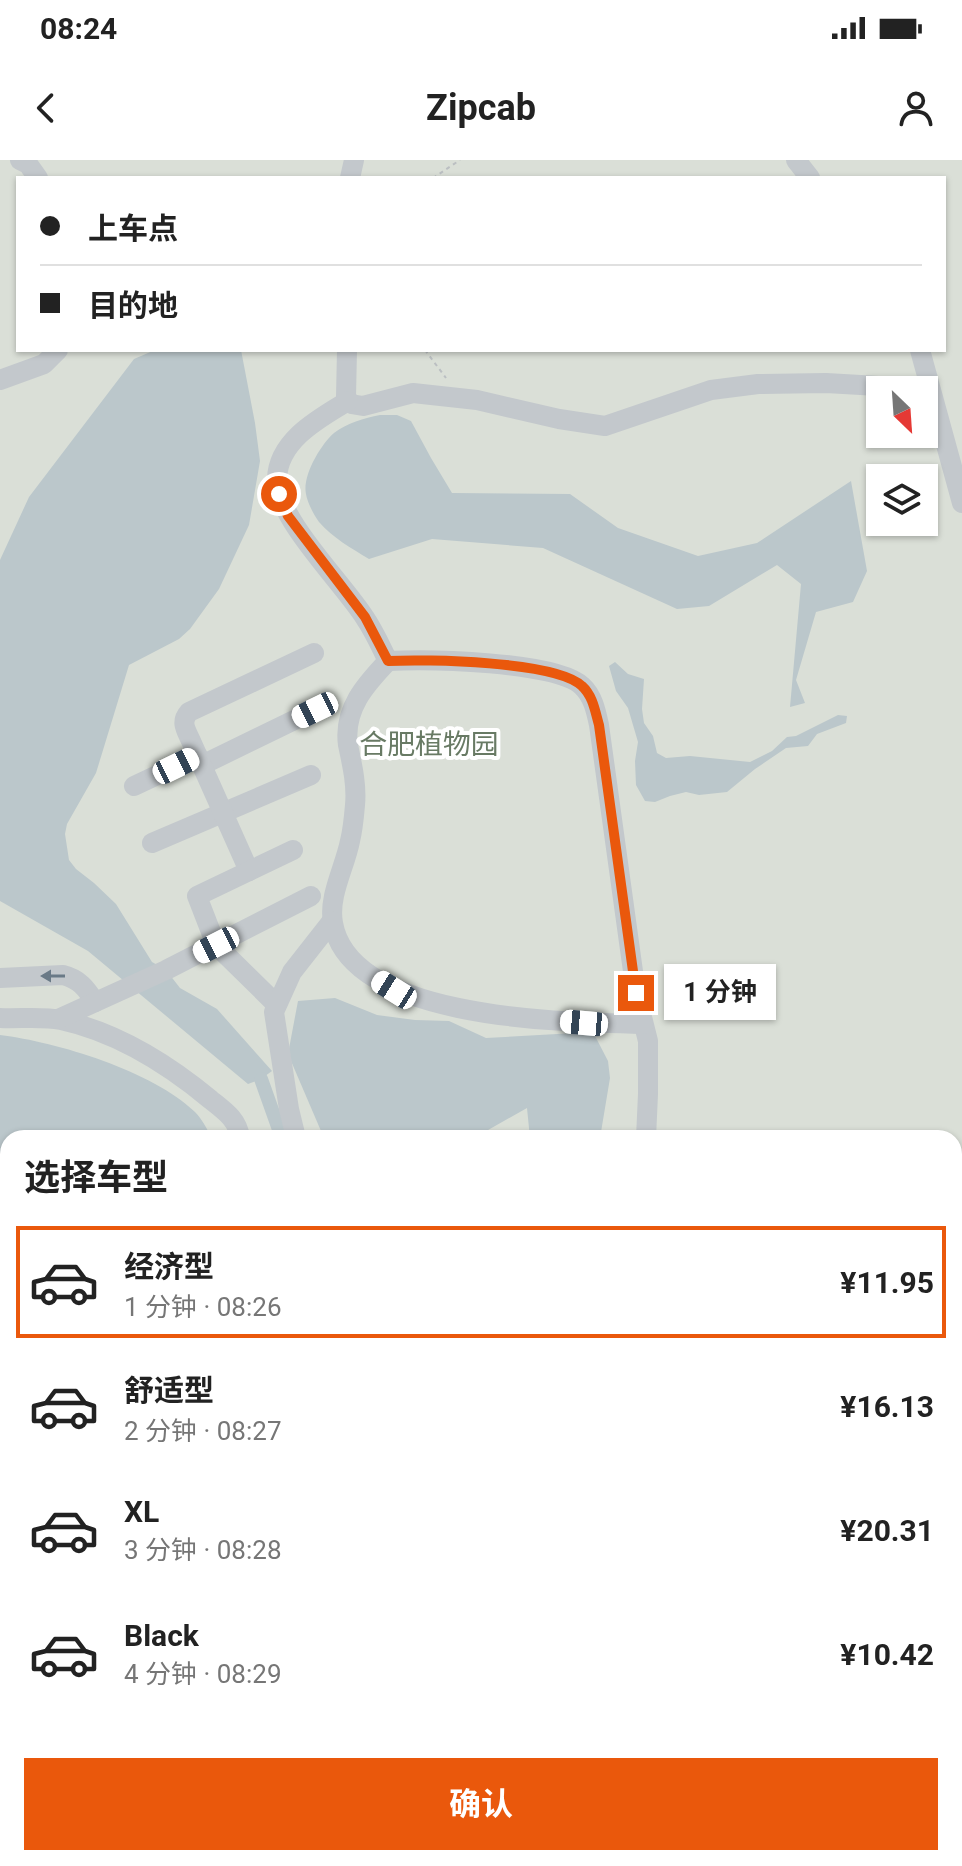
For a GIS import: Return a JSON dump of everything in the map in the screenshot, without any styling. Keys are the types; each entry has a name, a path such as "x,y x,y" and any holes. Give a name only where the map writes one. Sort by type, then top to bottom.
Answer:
{"street":[{"path":"20,160 28,164 37,176"},
{"path":"796,160 808,176"},
{"path":"0,380 44,364 56,352"},
{"path":"347,352 346,397 351,404 363,406 413,393 477,400 605,426 711,390 758,384 866,385"},
{"path":"921,352 927,376"},
{"path":"348,401 313,422 292,442 282,459 277,484 288,516 365,617 388,661"},
{"path":"938,418 962,503"},
{"path":"249,871 183,722 189,712 314,653"},
{"path":"643,1024 524,1018 427,1001 394,990 372,977 349,957 336,935 332,907 350,841 356,801 348,740 351,713 364,686 388,661 459,661 540,670 573,679 588,693 599,725 632,964 648,1041 646,1130"},
{"path":"134,786 315,710"},
{"path":"152,843 311,775"},
{"path":"276,1004 216,945 197,896 293,850"},
{"path":"58,1019 166,970 311,896"},
{"path":"294,1130 274,1012 292,972 332,921"},
{"path":"0,978 69,976 104,997"},
{"path":"104,997 101,1018 104,1033"},
{"path":"0,1018 58,1019 104,1033 162,1064 193,1085 230,1116 239,1130"}],"path":[{"path":"436,176 460,160"},
{"path":"426,352 461,398"}],"green space":[{"name":"合肥植物园","path":"0,160 962,160 962,1130 0,1130"}],"shaded area":[{"path":"150,352 241,352 260,461 249,525 219,589 179,639 129,665 96,773 67,824 65,834 69,860 116,904 152,962 166,970 180,988 217,1009 272,1071 248,1084 88,951 0,901 0,560 29,497 134,359"},
{"path":"380,415 397,415 411,421 452,493 570,494 618,528 698,556 757,543 851,481 867,571 853,602 816,612 796,680 805,703 790,707 801,584 777,565 709,606 677,609 543,548 432,539 369,559 342,542 324,528 313,512 306,494 307,478 318,452 334,433 356,421"},
{"path":"615,662 628,674 644,679 644,723 653,736 657,753 666,758 690,756 750,762 772,751 787,737 796,736 838,715 847,716 846,723 817,734 808,746 786,748 727,792 699,795 686,792 655,802 645,801 636,785 638,742 628,708 616,691 609,666"},
{"path":"335,998 377,1015 449,1021 486,1038 593,1032 608,1061 610,1078 601,1130 529,1130 527,1108 488,1130 321,1130 288,1054 298,1001"},
{"path":"0,1035 49,1044 130,1071 177,1097 198,1115 207,1130 0,1130"}],"waterway":[{"path":"261,1079 279,1130"}],"route":[{"path":"279,494 288,516 365,617 388,661 459,661 540,670 573,679 583,686 595,707 599,725 636,993"}]}
